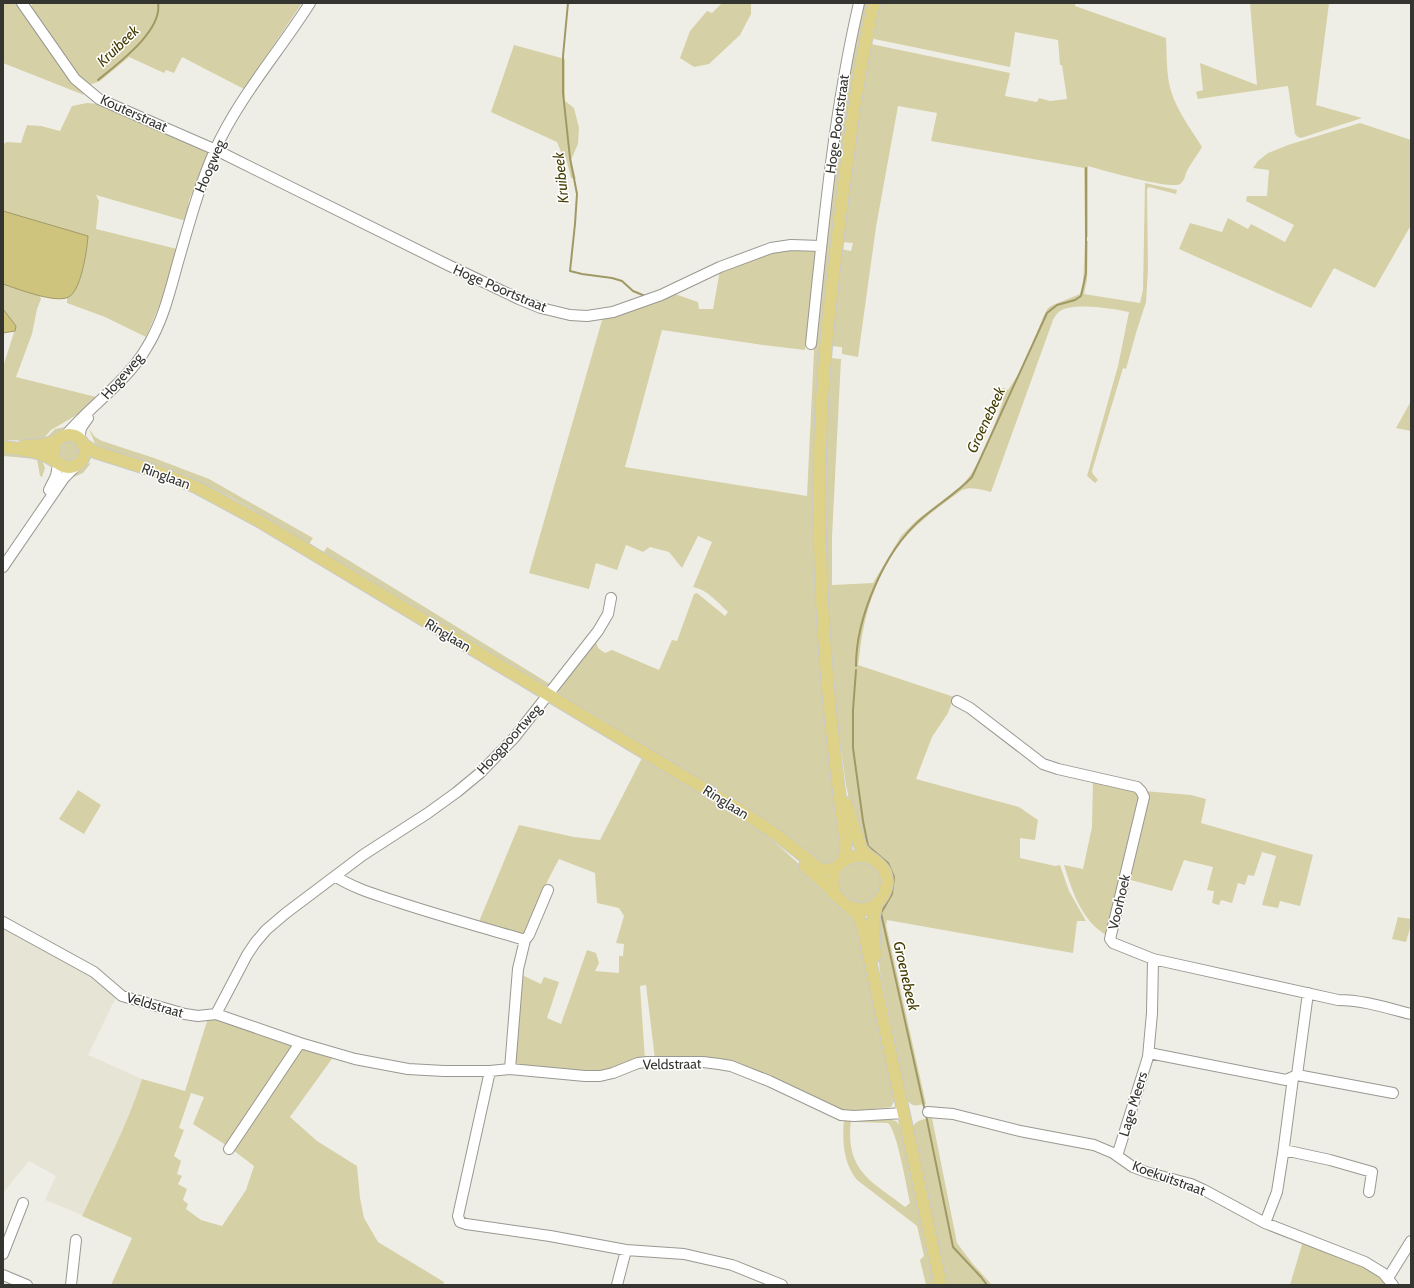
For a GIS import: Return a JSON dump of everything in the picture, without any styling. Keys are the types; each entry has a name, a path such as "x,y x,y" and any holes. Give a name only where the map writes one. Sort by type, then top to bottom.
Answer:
{"main road":[{"path":"874,3 852,121 829,311 821,420 819,550 825,660 837,780 846,844 845,854 833,877 833,888 841,902 855,909 864,909 876,904"},
{"name":"Ringlaan","path":"4,447 42,445 71,435 95,452 177,479 225,502 259,520 756,821 778,835 820,869 828,870 839,865"},
{"path":"57,463 53,455 53,448 61,438"},
{"path":"79,464 84,456 85,450 81,442"},
{"name":"Ringlaan","path":"4,447 48,456 67,468 94,460 133,464"},
{"path":"836,762 847,808 858,840 863,850 880,865 885,873 887,882 885,891 876,904 873,923 881,1006 941,1285"},
{"name":"Ringlaan","path":"756,821 829,888 841,902 857,915 862,924 881,1006"},
{"path":"839,865 848,858 857,856 865,856 873,859"}],"street":[{"name":"Kouterstraat","path":"22,3 75,79 89,92 99,99 216,150"},
{"name":"Hoogweg","path":"148,346 165,309 194,205 216,150 235,114 310,3"},
{"name":"Hoge Poortstraat","path":"811,344 821,246 838,110 851,37 859,3"},
{"name":"Hoge Poortstraat","path":"216,150 519,300 541,308 570,315 587,316 613,312 660,294 720,267 771,248 791,245 821,246"},
{"name":"Hogeweg","path":"61,438 130,370 148,346"},
{"name":"Hogeweg","path":"81,442 81,428 95,406"},
{"path":"31,526 56,476 57,463"},
{"path":"3,567 64,478 79,464"},
{"name":"Hoogpoortweg","path":"216,1014 239,968 258,939 279,918 363,855 457,792 480,773 514,738 598,631 608,614 611,598"},
{"name":"Voorhoek","path":"957,701 970,708 1043,764 1058,769 1137,787 1141,791 1144,797 1110,939 1113,944 1153,959 1338,1000 1351,1000 1410,1012"},
{"path":"335,876 343,882 366,891 427,912 524,940"},
{"path":"510,1069 518,968 524,940 529,935 548,890"},
{"name":"Veldstraat","path":"3,922 94,972 122,996 185,1014 198,1016 216,1014 300,1043 355,1059 408,1069 444,1071 490,1071 510,1069 585,1076 600,1076 613,1073 638,1063 703,1062 731,1066 762,1078 828,1109 847,1116 904,1113"},
{"name":"Lage Meers","path":"1117,1156 1149,1053 1152,1013 1153,959"},
{"path":"1265,1223 1277,1192 1308,993"},
{"path":"229,1149 300,1043"},
{"name":"Lage Meers","path":"1149,1053 1286,1080 1295,1076 1392,1093"},
{"path":"490,1071 458,1216 460,1222 626,1250 684,1254 732,1265 782,1285"},
{"name":"Koekuitstraat","path":"928,1112 953,1114 1020,1131 1094,1145 1117,1156 1133,1167 1149,1173 1191,1184 1265,1223 1376,1267 1391,1282"},
{"path":"1284,1150 1330,1160 1372,1172 1369,1192"},
{"path":"3,1254 24,1203"},
{"path":"71,1285 76,1240"},
{"path":"1391,1282 1410,1244"},
{"path":"617,1285 626,1250"},
{"path":"3,1275 21,1284"}],"shaded area":[{"path":"3,3 18,3 84,95 3,63"},
{"path":"33,3 302,3 244,89 182,57 174,73 166,70 164,73 129,57 100,81 87,86 30,8"},
{"path":"722,3 751,3 751,14 740,35 709,64 694,67 680,58 690,31 707,11 712,13"},
{"path":"861,3 869,3 841,165 822,321 819,363 814,497 816,609 832,767 842,843 838,861 825,867 558,695 559,685 595,639 598,648 605,653 612,650 659,670 672,640 677,641 694,594 697,593 725,616 728,612 716,600 703,591 693,587 712,542 698,536 682,568 669,552 650,547 643,552 626,545 617,570 596,563 589,589 529,573 603,317 669,292 698,302 699,309 713,309 720,270 779,248 799,246 817,252 805,350 662,330 625,467 807,496 814,351 829,197"},
{"path":"880,3 1075,3 1075,6 1166,38 1169,85 1181,113 1202,147 1182,182 1174,185 1136,179 1088,166 1088,237 1085,237 1084,168 931,141 937,113 898,106 876,227 858,357 842,354 842,347 830,346 841,249 851,251 853,243 841,242 855,139 871,44 1010,73 1005,96 1037,102 1039,98 1050,101 1067,99 1062,65 1060,65 1058,40 1015,32 1010,67 874,39 873,37"},
{"path":"1250,3 1329,3 1316,105 1362,118 1301,138 1295,134 1288,86 1198,99 1196,92 1203,90 1200,63 1257,85"},
{"path":"514,45 565,59 565,101 574,108 579,128 578,144 571,160 576,179 571,178 566,158 563,157 557,142 491,112"},
{"path":"87,103 100,104 209,152 189,200 186,221 96,195 99,201 96,229 177,249 160,304 146,337 105,317 67,303 67,298 73,292 81,278 88,236 3,211 3,144 7,142 21,143 27,125 41,126 60,131 72,106"},
{"path":"1360,123 1411,140 1411,225 1375,288 1334,268 1311,308 1179,249 1190,223 1222,232 1228,218 1248,229 1251,224 1285,242 1294,225 1246,201 1247,196 1267,196 1269,170 1253,168 1258,161 1268,153 1288,145"},
{"path":"1145,183 1177,190 1176,194 1149,187 1147,189 1148,269 1146,302 1126,369 1123,368 1092,471 1098,480 1095,483 1087,476 1118,366 1129,312 1094,307 1067,308 1060,311 1053,320 991,492 973,488 962,490 929,514 911,531 887,563 876,587 867,613 858,665 954,697 948,713 932,737 916,779 1019,807 1038,820 1035,840 1020,838 1020,858 1055,866 1060,865 1069,891 1086,921 1077,921 1073,953 887,920 886,925 926,1104 913,1105 907,1100 880,973 875,920 890,889 867,850 850,804 832,685 826,581 825,451 830,358 841,359 832,537 832,585 873,583 901,536 917,520 961,486 975,468 981,458 1003,401 997,396 996,391 1004,388 1008,390 1023,367 1048,308 1080,294 1083,284 1085,241 1088,241 1087,280 1084,294 1140,303 1143,290"},
{"path":"3,211 88,236 82,271 76,289 71,295 60,299 43,297 3,284"},
{"path":"3,284 40,296 41,299 37,309 32,334 16,377 96,397 80,413 51,430 42,440 3,440 3,367 16,326 3,309"},
{"path":"3,309 16,326 15,331 3,333"},
{"path":"1411,401 1411,431 1396,428"},
{"path":"70,426 51,439 46,438 55,429"},
{"path":"89,429 95,437 102,441 154,458 209,479 313,538 309,544 245,505 205,485 165,469 96,446"},
{"path":"68,441 76,444 79,452 76,460 68,463 60,460 57,452 60,444"},
{"path":"3,452 41,458 45,468 42,477 40,476 37,459 3,456"},
{"path":"91,463 83,473 71,478 79,468"},
{"path":"327,547 553,686 547,689 323,553"},
{"path":"642,758 740,817 768,836 829,891 858,923 895,1100 891,1107 847,1112 739,1067 655,1059 646,985 640,986 645,1060 602,1073 514,1066 520,974 541,984 544,977 559,982 547,1018 561,1024 587,950 596,953 599,963 595,971 619,973 619,956 623,956 624,944 616,943 624,916 619,908 597,903 595,873 559,859 548,880 523,938 478,924 519,825 574,837 600,840"},
{"path":"1093,779 1134,788 1140,794 1108,936 1091,923 1079,905 1064,865 1083,869 1092,827"},
{"path":"78,790 101,805 84,834 59,819"},
{"path":"1144,791 1191,795 1206,799 1201,823 1313,855 1300,906 1280,901 1278,908 1262,905 1276,856 1262,852 1254,876 1248,875 1245,885 1238,883 1232,903 1221,900 1219,905 1212,903 1214,891 1207,890 1213,867 1184,860 1172,891 1127,879"},
{"path":"857,860 874,865 882,879 882,885 877,895 869,902 859,904 847,900 839,890 841,871"},
{"path":"1398,917 1411,919 1411,925 1406,942 1392,939"},
{"path":"3,925 87,973 116,997 88,1055 142,1079 134,1105 123,1130 82,1215 45,1200 56,1176 29,1161 3,1193"},
{"path":"212,1017 288,1041 293,1046 229,1147 193,1124 204,1097 191,1093 179,1128 184,1130 174,1156 181,1161 177,1174 182,1176 178,1184 187,1189 183,1200 188,1204 186,1209 201,1220 222,1226 246,1190 254,1166 233,1150 299,1049 305,1047 334,1056 290,1117 317,1141 357,1166 360,1198 364,1218 378,1242 444,1282 443,1285 111,1285 132,1238 82,1216 122,1131 142,1079 185,1091 208,1018"},
{"path":"844,1118 851,1120 850,1137 856,1163 871,1181 905,1207 910,1203 895,1136 891,1128 888,1123 857,1122 856,1119 892,1120 896,1121 902,1129 935,1285 926,1285 920,1260 924,1256 917,1226 857,1180 852,1173 844,1151"},
{"path":"932,1118 957,1243 972,1263 992,1285 946,1285 913,1132 913,1126 917,1122"},
{"path":"1303,1241 1361,1263 1387,1282 1385,1285 1290,1285"}],"waterway":[{"name":"Kruibeek","path":"98,80 127,56 146,35 158,14 158,3"},
{"name":"Kruibeek","path":"568,3 563,56 563,93 570,158 577,194 570,271 622,281 633,291 645,296"},
{"name":"Groenebeek","path":"856,666 857,647 861,627 874,587 884,568 907,533 920,520 960,489 972,477 1047,313 1057,305 1075,300 1081,296 1086,273 1086,168"},
{"name":"Groenebeek","path":"856,670 853,710 853,748 863,821 868,846 888,863 894,877 892,894 881,913 925,1111"},
{"name":"Groenebeek","path":"926,1115 953,1247 987,1285"}]}
